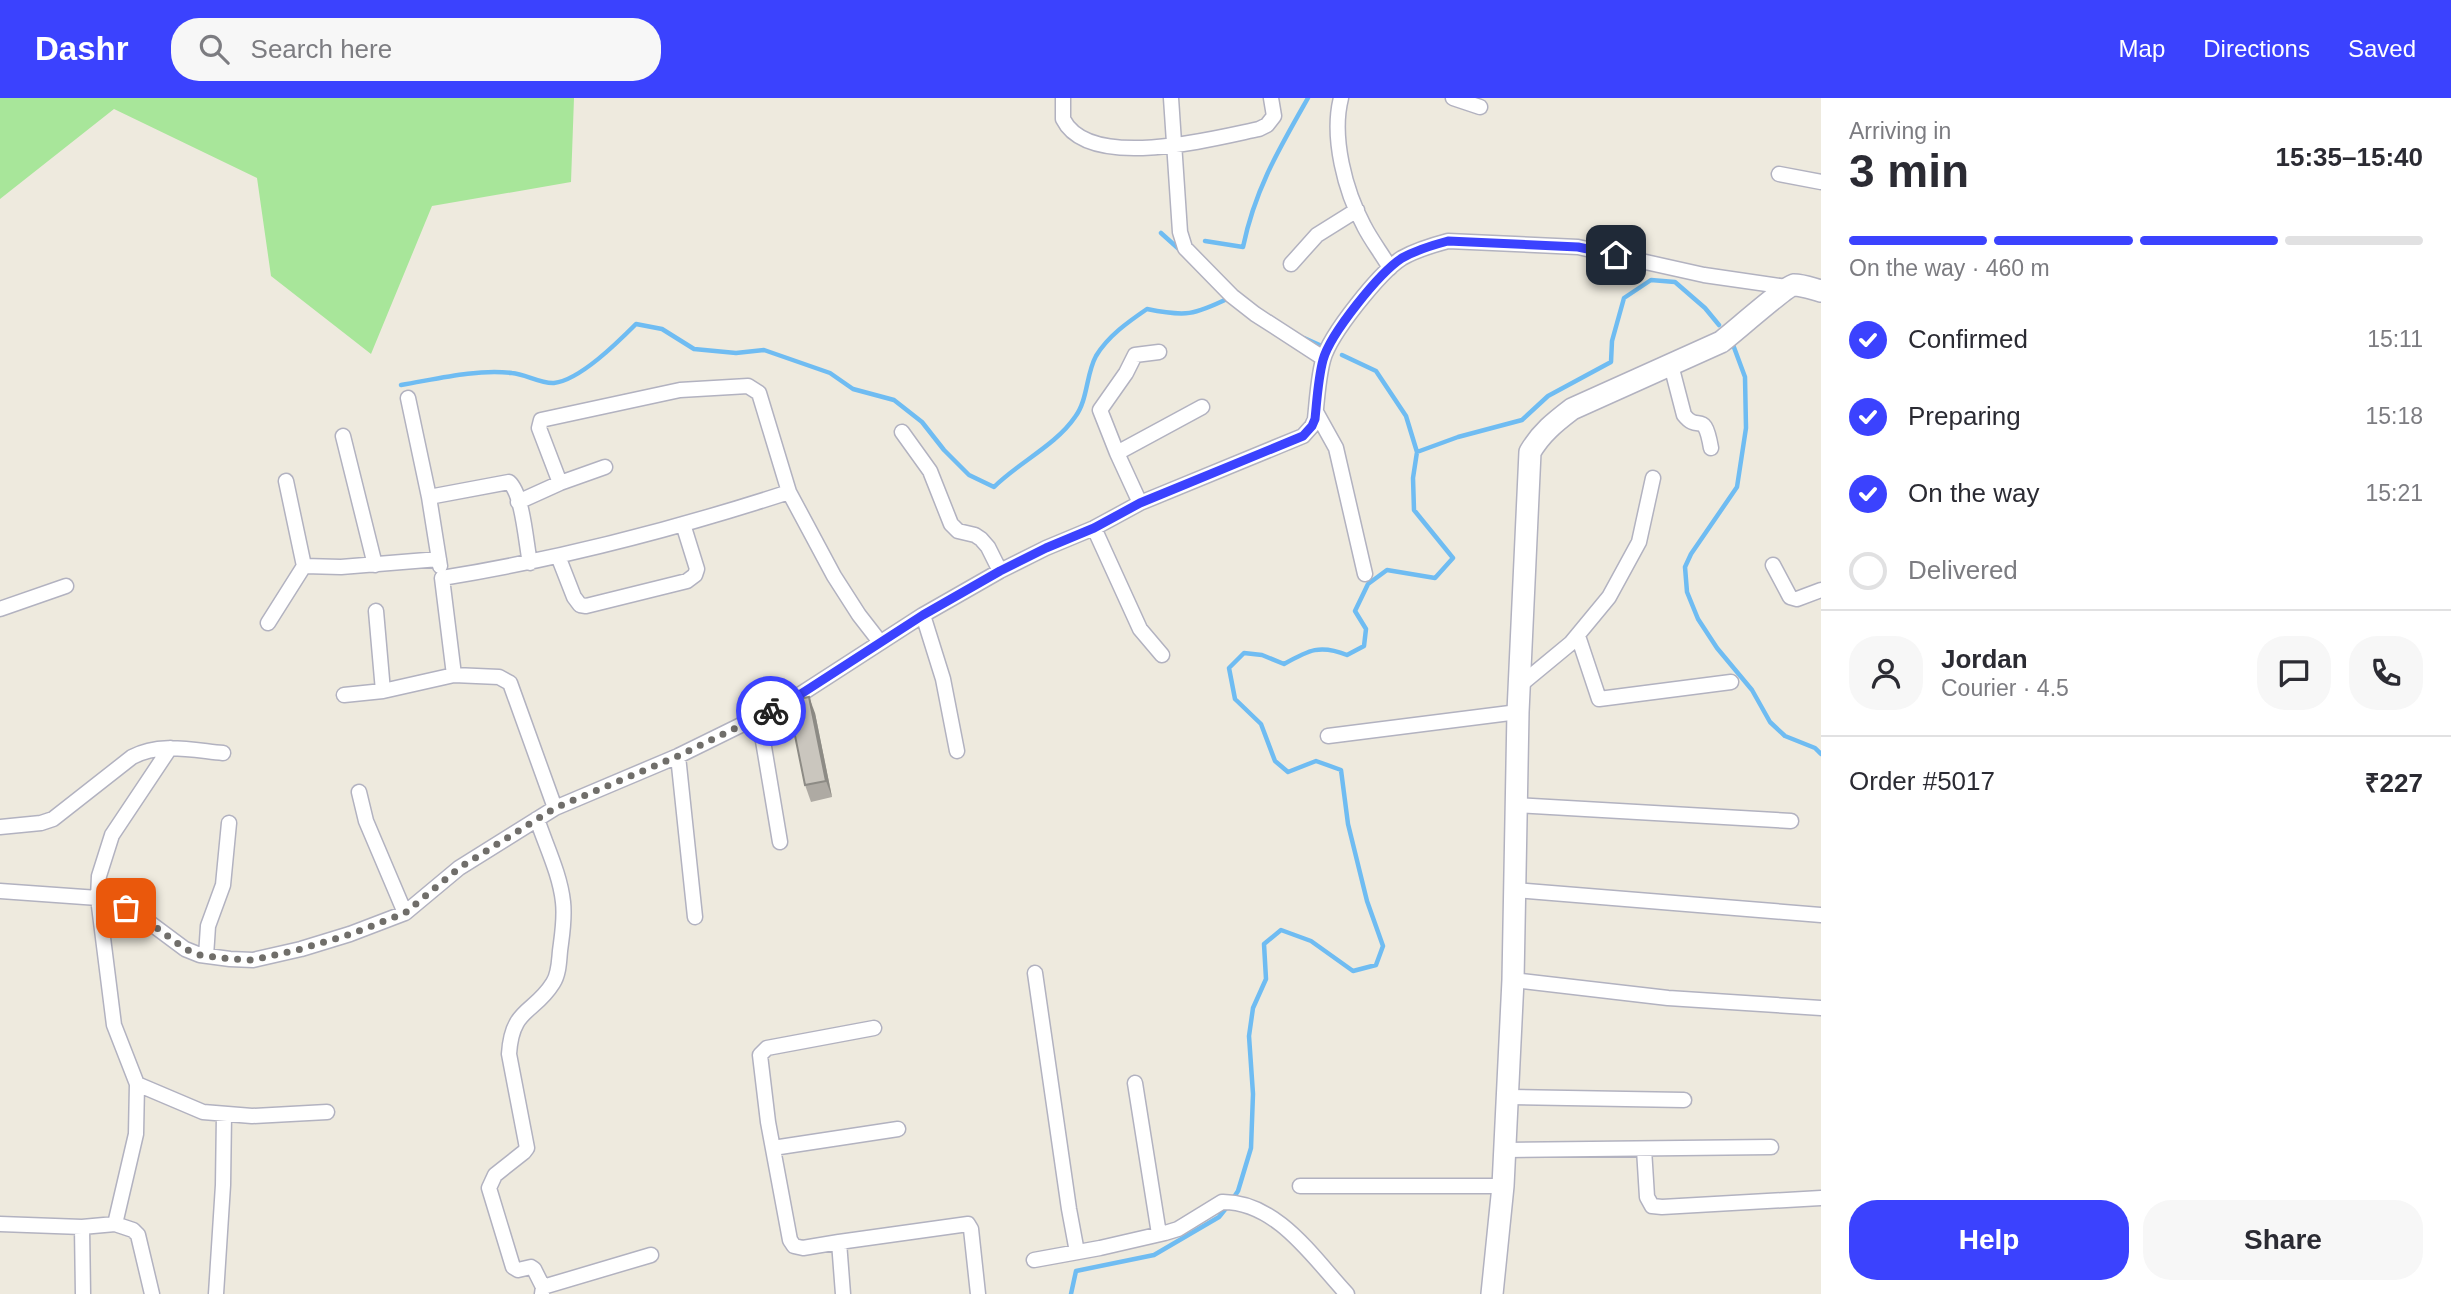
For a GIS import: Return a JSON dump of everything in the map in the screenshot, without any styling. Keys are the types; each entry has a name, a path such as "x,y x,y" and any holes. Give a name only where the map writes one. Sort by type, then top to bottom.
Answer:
{"main road":[{"path":"1492,1294 1503,1186 1508,1097 1516,890 1518,712 1530,452 1552,424 1572,409 1721,342 1787,287 1799,285 1821,291"}],"street":[{"path":"1063,98 1062,114 1065,123 1084,139 1113,147 1142,149 1173,146 1259,129 1267,125 1274,116 1271,98"},
{"path":"1171,98 1180,232 1185,248 1232,296 1323,358"},
{"path":"1341,98 1337,112 1341,163 1364,227 1390,268"},
{"path":"1453,98 1480,107"},
{"path":"1779,174 1821,182"},
{"path":"1291,264 1317,235 1357,210"},
{"path":"0,891 98,898 138,914 177,945 206,956 253,960 351,934 405,913 459,868 555,808 678,756 790,701 923,615 1000,571 1094,528 1140,503 1303,436 1312,426 1316,412 1323,358 1352,310 1390,268 1403,258 1431,245 1461,241 1578,247 1704,275 1787,287"},
{"path":"1140,503 1116,453 1100,407 1126,373 1135,355 1159,352"},
{"path":"1671,365 1684,415 1689,421 1703,424 1707,428 1711,448"},
{"path":"560,483 540,428 541,421 680,390 748,386 759,393 789,492 834,576 880,642"},
{"path":"408,398 429,497 454,675"},
{"path":"1116,453 1202,407"},
{"path":"1316,412 1336,448 1365,575"},
{"path":"902,432 930,471 950,524 958,531 981,539 1000,571"},
{"path":"343,436 374,565"},
{"path":"519,502 560,483 605,467"},
{"path":"1519,687 1578,636 1609,597 1636,550 1653,478"},
{"path":"268,623 304,566 286,481"},
{"path":"429,497 507,481 513,485 519,502 530,563"},
{"path":"442,578 530,563 683,524 789,492"},
{"path":"558,556 574,597 580,605 586,606 687,581 695,575 697,569 683,524"},
{"path":"1094,528 1140,629 1161,655"},
{"path":"304,566 374,565 439,559"},
{"path":"1773,565 1790,597 1797,599 1821,590"},
{"path":"0,609 66,586"},
{"path":"376,611 383,691"},
{"path":"923,615 943,679 957,751"},
{"path":"1578,636 1599,699 1731,682"},
{"path":"344,695 383,691 454,675 499,677 510,682 555,808"},
{"path":"1328,736 1518,712"},
{"path":"759,717 780,842"},
{"path":"0,827 41,823 53,819 132,757 145,750 170,748 223,753"},
{"path":"116,1224 136,1133 137,1084 114,1025 98,898 99,876 112,835 170,748"},
{"path":"678,756 695,917"},
{"path":"359,792 366,821 405,913"},
{"path":"1517,805 1791,821"},
{"path":"537,819 560,887 564,918 554,982 516,1021 510,1043 509,1054 527,1148 495,1175 489,1188 513,1267 518,1270 534,1269 543,1291 651,1255"},
{"path":"206,956 208,926 223,885 229,823"},
{"path":"1516,890 1821,915"},
{"path":"1035,974 1077,1252"},
{"path":"1513,980 1668,999 1821,1008"},
{"path":"874,1028 767,1048 761,1052 773,1148 792,1243 803,1248 968,1224 971,1229 978,1294"},
{"path":"1135,1083 1159,1234"},
{"path":"137,1084 203,1112 253,1116 327,1112"},
{"path":"1508,1097 1684,1100"},
{"path":"216,1294 223,1185 224,1114"},
{"path":"773,1148 898,1129"},
{"path":"1505,1150 1771,1147"},
{"path":"1644,1149 1647,1197 1652,1206 1821,1198"},
{"path":"1300,1186 1503,1186"},
{"path":"1034,1260 1159,1234 1178,1228 1220,1203 1234,1203 1257,1210 1289,1231 1347,1294"},
{"path":"0,1224 82,1227 116,1224 133,1230 138,1236 152,1294"},
{"path":"82,1227 83,1294"},
{"path":"839,1242 843,1294"}],"green space":[{"path":"0,98 574,98 571,182 432,206 371,354 271,276 257,178 114,109 0,199"}],"building":[{"path":"809,697 826,781 805,785 788,701"}],"waterway":[{"path":"1205,241 1243,247 1261,188 1308,98"},
{"path":"1161,233 1181,251"},
{"path":"1417,452 1458,437 1522,420 1548,396 1611,362 1612,341 1624,298 1651,280 1675,282 1705,308 1719,325"},
{"path":"401,385 484,372 517,374 554,383 587,368 636,324 662,329 694,349 736,353 764,350 830,373 853,389 894,400 922,422 944,450 969,475 994,487 1067,427 1082,403 1096,356 1106,342 1126,324 1147,309 1190,313 1229,298"},
{"path":"1304,338 1324,347"},
{"path":"1732,342 1745,377 1746,428 1737,487 1691,554 1685,567 1687,592 1698,619 1717,648 1752,690 1770,722 1785,736 1815,748 1821,754"},
{"path":"1232,1200 1238,1191 1251,1148 1253,1094 1249,1036 1253,1008 1266,979 1264,944 1281,930 1311,941 1353,971 1376,965 1383,946 1367,901 1348,824 1341,770 1316,761 1288,772 1275,761 1261,724 1235,699 1229,668 1244,653 1262,655 1284,664 1315,650 1329,650 1347,655 1364,646 1366,629 1355,611 1368,584 1387,570 1435,578 1453,558 1414,510 1413,478 1417,452 1406,416 1376,371 1342,355"},
{"path":"1071,1294 1076,1271 1154,1255 1219,1217 1227,1207"}],"way so far":[{"path":"126,908 185,949 200,955 230,959 253,960 351,934 405,913 480,853 555,808 714,740 771,711"}],"route":[{"path":"771,711 923,615 1000,571 1094,528 1140,503 1303,436 1315,419 1323,358 1352,310 1390,268 1403,258 1431,245 1448,241 1578,247 1616,255"}]}
